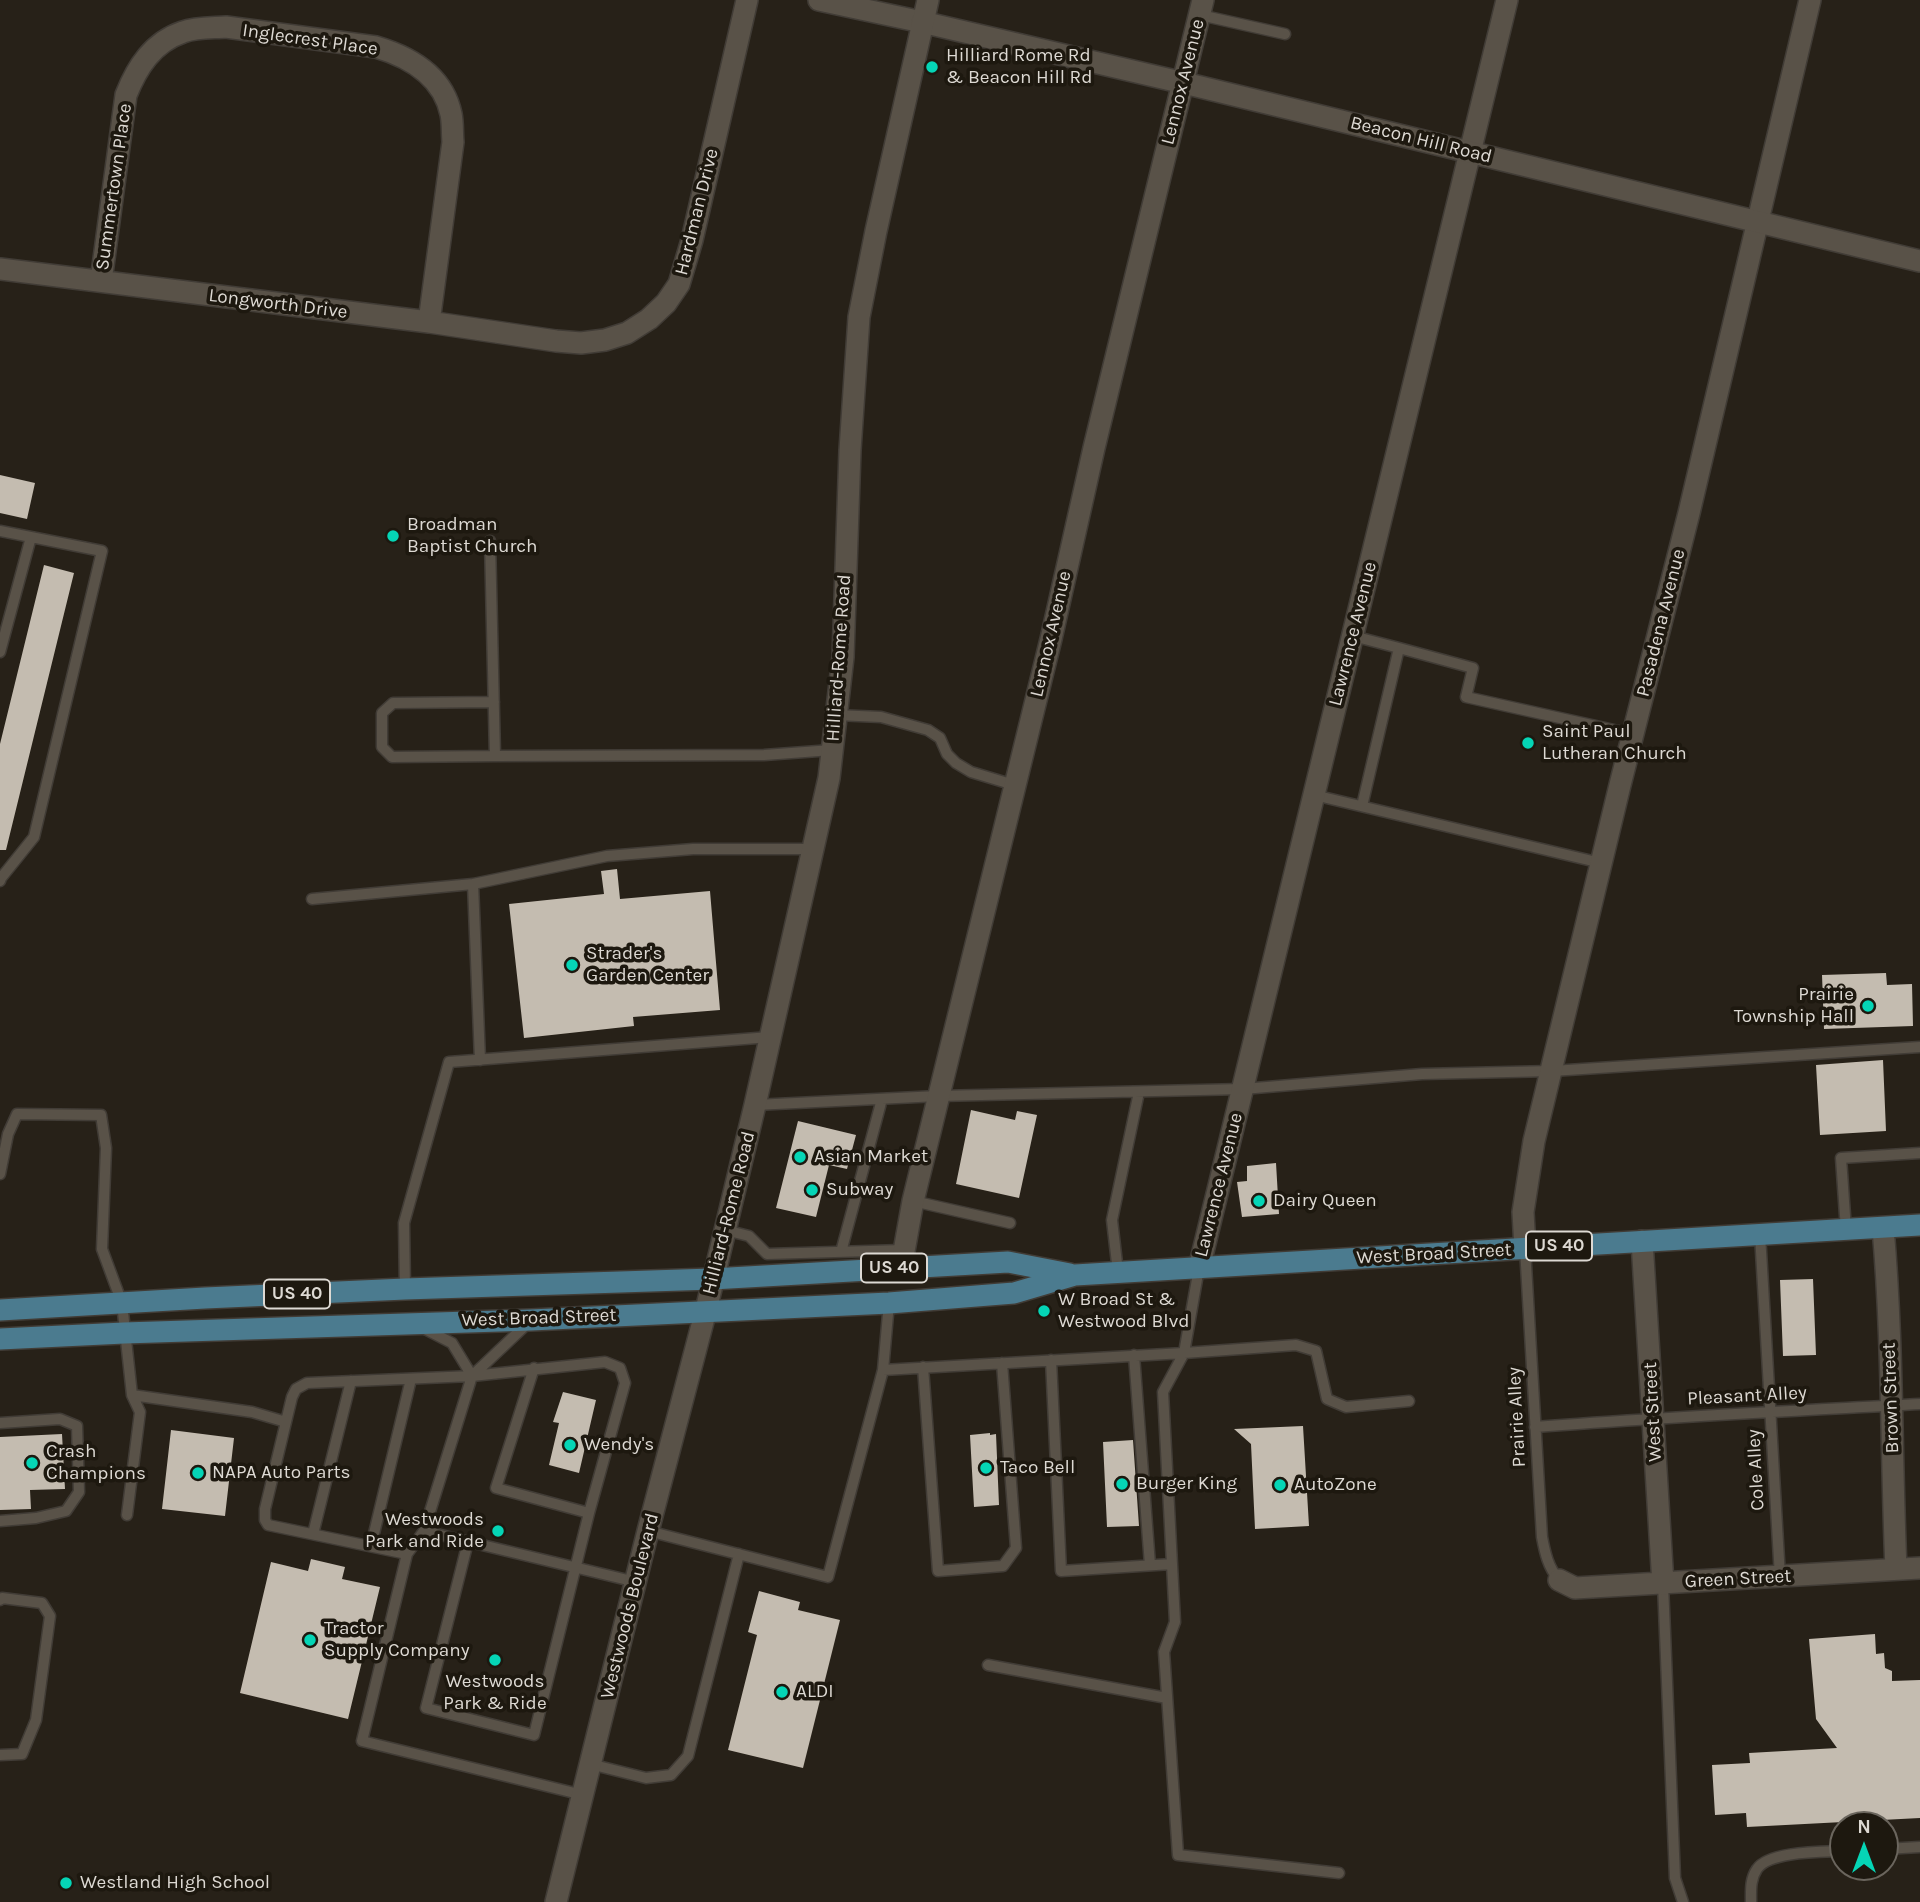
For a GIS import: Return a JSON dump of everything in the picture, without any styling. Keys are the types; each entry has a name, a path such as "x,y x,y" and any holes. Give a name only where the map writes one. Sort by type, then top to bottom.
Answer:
{"main road":[{"name":"West Broad Street","path":"0,1339 531,1320 889,1303 1014,1293 1074,1275 1920,1225"},
{"name":"West Broad Street","path":"0,1310 405,1289 712,1279 902,1259 1008,1262 1074,1275"}],"street":[{"name":"Hardman Drive","path":"556,341 582,343 627,333 649,319 666,303 679,284 692,240 747,0"},
{"name":"Beacon Hill Road","path":"819,0 1184,83 1920,261"},
{"name":"Hilliard-Rome Road","path":"706,1310 829,778 843,657 850,450 859,317 928,0"},
{"name":"Lawrence Avenue","path":"1199,1268 1507,0"},
{"name":"Pasadena Avenue","path":"1525,1248 1523,1212 1534,1141 1632,734 1676,564 1810,0"},
{"name":"Lennox Avenue","path":"902,1259 938,1096 1051,639 1097,435 1202,7"},
{"name":"Inglecrest Place","path":"147,56 183,32 226,27 376,47 417,64 433,78 446,99 451,114 453,142 429,322"},
{"name":"Summertown Place","path":"102,281 127,95 134,75 147,56"},
{"name":"Longworth Drive","path":"0,269 429,322 556,341"},
{"name":"Brown Street","path":"1883,1228 1893,1405 1896,1569"},
{"name":"West Street","path":"1642,1241 1663,1584"},
{"name":"Westwoods Boulevard","path":"556,1902 706,1310"},
{"name":"Green Street","path":"1559,1580 1575,1588 1920,1568"}],"lane":[{"path":"1202,7 1285,34"},
{"path":"0,531 102,551 34,837 0,879"},
{"path":"0,652 31,537"},
{"path":"490,541 495,756"},
{"path":"1353,636 1473,668 1466,697 1632,734"},
{"path":"1362,806 1399,648"},
{"path":"494,702 393,703 382,713 382,747 392,757 764,755 832,750"},
{"path":"836,715 881,717 928,730 940,738 947,754 956,763 971,772 1014,785"},
{"path":"1314,795 1601,863"},
{"path":"312,899 472,884 607,856 693,849 813,849"},
{"path":"472,884 480,1060"},
{"path":"405,1289 404,1223 449,1062 770,1037"},
{"path":"755,1105 938,1096 1243,1089 1422,1074 1552,1071 1920,1047"},
{"path":"1118,1272 1112,1220 1139,1092"},
{"path":"841,1252 882,1099"},
{"path":"0,1174 8,1134 17,1114 102,1115 106,1148 102,1249 122,1303 132,1395 140,1412 127,1515"},
{"path":"1846,1230 1841,1158 1920,1153"},
{"path":"913,1201 1010,1223"},
{"path":"725,1230 750,1236 767,1254 841,1252 902,1259"},
{"name":"Cole Alley","path":"1760,1234 1780,1577"},
{"name":"Prairie Alley","path":"1525,1248 1542,1537 1546,1559 1559,1580"},
{"path":"1199,1268 1184,1353 1163,1392 1175,1622 1164,1652 1178,1854 1339,1873"},
{"path":"648,1531 828,1577 883,1370 889,1303"},
{"path":"531,1320 472,1376 424,1531 407,1554 362,1741 583,1795"},
{"path":"414,1323 452,1343 472,1376"},
{"path":"883,1370 1296,1345 1316,1351 1327,1399 1346,1408 1409,1401"},
{"path":"1134,1355 1150,1565"},
{"path":"1051,1360 1062,1570 1172,1564"},
{"path":"407,1554 268,1525 265,1509 296,1389 307,1383 472,1376 605,1362 620,1368 625,1383 589,1513 534,1735 426,1708 468,1542"},
{"path":"923,1367 937,1570 1003,1566 1016,1548 1002,1363"},
{"path":"534,1368 496,1488 589,1513"},
{"path":"371,1546 411,1379"},
{"path":"313,1534 351,1381"},
{"path":"132,1395 253,1412 286,1422"},
{"name":"Pleasant Alley","path":"1535,1427 1920,1404"},
{"path":"0,1423 60,1419 77,1426 79,1480 79,1492 66,1511 36,1518 0,1521"},
{"path":"424,1531 636,1582"},
{"path":"590,1764 646,1778 671,1774 688,1756 739,1554"},
{"path":"1663,1584 1675,1878 1683,1902"},
{"path":"0,1601 2,1598 42,1603 50,1616 36,1720 22,1754 0,1755"},
{"path":"988,1665 1167,1698"},
{"path":"1899,1848 1920,1847"},
{"path":"1751,1902 1751,1884 1757,1869 1766,1860 1829,1852"}],"building":[{"path":"0,475 35,483 27,519 0,513"},
{"path":"44,565 74,573 6,850 0,850 0,744"},
{"path":"617,869 620,899 710,891 720,1010 633,1017 634,1026 524,1038 509,904 604,894 601,871"},
{"name":"Prairie Township Hall","path":"1886,973 1887,985 1912,984 1913,1026 1824,1029 1822,975"},
{"path":"1883,1060 1886,1131 1820,1135 1816,1065"},
{"path":"971,1110 1015,1120 1017,1111 1037,1115 1019,1198 956,1184"},
{"path":"798,1121 856,1135 847,1169 829,1165 816,1217 776,1208"},
{"name":"Dairy Queen","path":"1276,1163 1279,1214 1242,1217 1237,1182 1247,1181 1247,1166"},
{"path":"1813,1279 1816,1355 1783,1356 1780,1280"},
{"name":"Wendy's","path":"563,1392 596,1400 579,1473 549,1465 559,1423 553,1422"},
{"name":"AutoZone","path":"1303,1426 1309,1526 1255,1529 1251,1444 1234,1429"},
{"name":"NAPA Auto Parts","path":"171,1430 234,1438 225,1516 162,1509"},
{"name":"Crash Champions","path":"62,1434 65,1489 30,1490 31,1509 0,1510 0,1437"},
{"name":"Taco Bell","path":"996,1434 999,1505 974,1507 970,1435"},
{"name":"Burger King","path":"1133,1440 1139,1526 1107,1527 1103,1442"},
{"name":"Tractor Supply Company","path":"311,1559 345,1567 342,1579 380,1587 348,1719 240,1693 271,1562 308,1571"},
{"name":"ALDI","path":"759,1591 800,1602 798,1610 840,1620 803,1768 728,1750 757,1635 748,1632"},
{"path":"1875,1634 1876,1654 1884,1653 1885,1668 1892,1671 1892,1681 1920,1680 1920,1818 1899,1819 1899,1811 1829,1811 1829,1823 1747,1827 1746,1813 1715,1815 1712,1765 1750,1763 1749,1753 1837,1748 1816,1719 1809,1639"}],"place":[{"name":"Hilliard Rome Rd & Beacon Hill Rd","path":"932,67"},
{"name":"Broadman Baptist Church","path":"393,536"},
{"name":"Saint Paul Lutheran Church","path":"1528,743"},
{"name":"Strader's Garden Center","path":"572,965"},
{"name":"Prairie Township Hall","path":"1868,1006"},
{"name":"Asian Market","path":"800,1157"},
{"name":"Subway","path":"812,1190"},
{"name":"Dairy Queen","path":"1259,1201"},
{"name":"W Broad St & Westwood Blvd","path":"1044,1311"},
{"name":"Wendy's","path":"570,1445"},
{"name":"Crash Champions","path":"32,1463"},
{"name":"Taco Bell","path":"986,1468"},
{"name":"NAPA Auto Parts","path":"198,1473"},
{"name":"Burger King","path":"1122,1484"},
{"name":"AutoZone","path":"1280,1485"},
{"name":"Westwoods Park and Ride","path":"498,1531"},
{"name":"Tractor Supply Company","path":"310,1640"},
{"name":"Westwoods Park & Ride","path":"495,1660"},
{"name":"ALDI","path":"782,1692"},
{"name":"Westland High School","path":"66,1883"}]}
